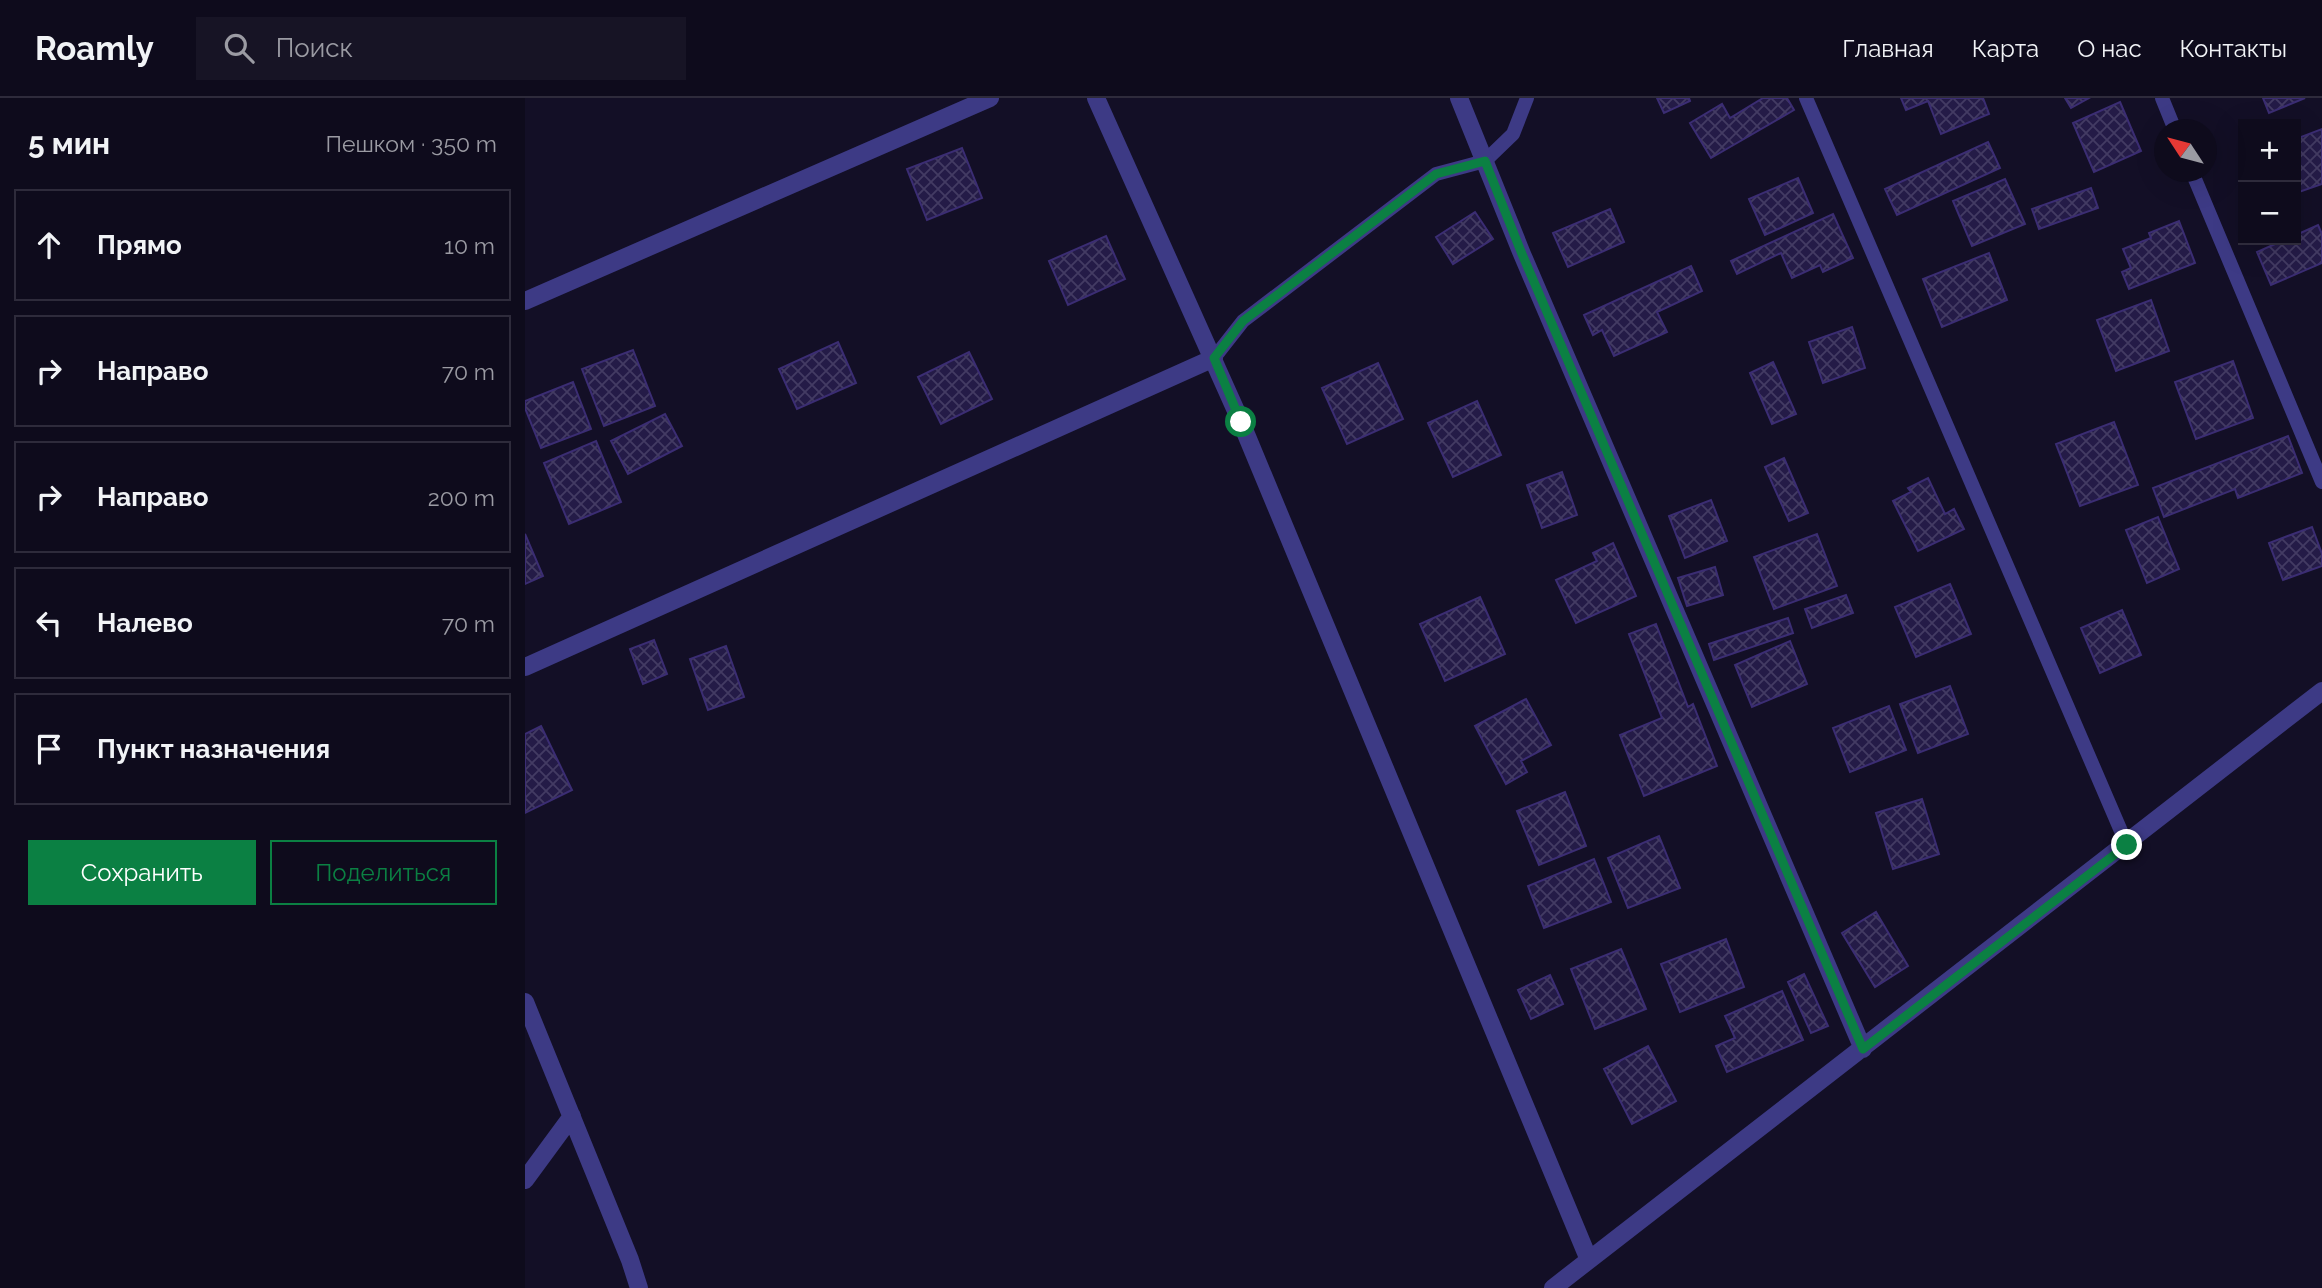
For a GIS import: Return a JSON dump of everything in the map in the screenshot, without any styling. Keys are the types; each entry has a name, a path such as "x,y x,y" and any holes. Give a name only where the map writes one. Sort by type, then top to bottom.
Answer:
{"street":[{"path":"525,301 990,98"},
{"path":"1096,98 1214,358 1589,1261"},
{"path":"1459,98 1527,267 1863,1049"},
{"path":"525,667 1214,358"},
{"path":"1553,1288 2322,691"},
{"path":"525,1002 639,1288"},
{"path":"525,1181 572,1116"}],"lane":[{"path":"1214,358 1243,321 1436,174 1485,161 1513,134 1527,98"},
{"path":"1806,98 2127,845"},
{"path":"2162,98 2171,119"},
{"path":"2196,182 2322,482"}],"building":[{"path":"1657,98 1689,98 1690,101 1664,113"},
{"path":"1763,98 1787,98 1794,110 1711,158 1690,123 1722,104 1730,118"},
{"path":"1901,98 1983,98 1989,114 1941,134 1928,101 1906,110"},
{"path":"2065,98 2089,98 2071,108"},
{"path":"2263,98 2305,98 2269,113"},
{"path":"2120,102 2141,151 2094,172 2073,123"},
{"path":"2322,129 2322,184 2301,191 2301,182 2301,137"},
{"path":"1988,142 2000,168 1897,215 1885,189"},
{"path":"962,148 982,198 927,220 907,169"},
{"path":"1798,178 1813,213 1765,235 1749,199"},
{"path":"2005,179 2025,224 1972,246 1953,201"},
{"path":"2091,188 2098,208 2039,229 2032,209"},
{"path":"1610,209 1624,242 1568,267 1553,233"},
{"path":"1475,212 1493,239 1453,264 1436,237"},
{"path":"1833,214 1853,258 1823,272 1820,265 1792,278 1781,253 1737,274 1731,261"},
{"path":"2179,221 2195,263 2129,289 2122,272 2131,268 2123,249 2151,238 2149,233"},
{"path":"2318,225 2322,234 2322,263 2271,285 2257,252 2273,245 2301,245 2301,233"},
{"path":"1106,236 1125,279 1068,305 1049,261"},
{"path":"1989,253 2007,300 1942,327 1923,279"},
{"path":"1691,266 1702,291 1657,312 1667,332 1614,356 1602,330 1593,335 1584,315"},
{"path":"2151,300 2169,351 2116,371 2097,320"},
{"path":"1852,327 1865,368 1823,383 1809,342"},
{"path":"838,342 856,383 797,409 779,369"},
{"path":"633,350 655,406 604,426 582,369"},
{"path":"969,352 992,399 941,424 918,377"},
{"path":"2233,361 2253,418 2196,439 2175,382"},
{"path":"1773,362 1796,414 1772,424 1750,373"},
{"path":"1378,363 1403,419 1347,444 1322,388"},
{"path":"573,382 591,429 541,448 525,408 525,401"},
{"path":"1477,401 1501,455 1453,477 1428,423"},
{"path":"665,414 682,446 628,474 611,441"},
{"path":"2114,422 2138,485 2080,506 2056,444"},
{"path":"2288,436 2302,473 2238,498 2235,489 2164,517 2153,488"},
{"path":"596,441 621,502 569,524 544,463"},
{"path":"1784,458 1808,513 1789,521 1765,467"},
{"path":"1562,472 1577,515 1542,528 1527,485"},
{"path":"1928,478 1945,514 1954,509 1964,529 1918,551 1893,501 1911,492 1908,488"},
{"path":"1711,500 1727,541 1685,558 1669,516"},
{"path":"2158,517 2179,569 2147,583 2126,530"},
{"path":"2312,527 2322,554 2322,566 2283,580 2269,543"},
{"path":"525,534 543,576 525,584"},
{"path":"1817,534 1837,586 1774,609 1754,557"},
{"path":"1613,543 1636,596 1576,623 1556,580 1597,561 1593,553"},
{"path":"1715,567 1723,595 1687,606 1678,578"},
{"path":"1950,584 1971,634 1916,657 1895,607"},
{"path":"1846,595 1853,613 1812,628 1805,609"},
{"path":"1480,597 1505,654 1445,681 1420,624"},
{"path":"2122,610 2141,655 2100,673 2081,628"},
{"path":"1788,618 1793,633 1714,660 1709,644"},
{"path":"1656,624 1688,707 1693,704 1717,766 1644,796 1620,735 1662,718 1629,634"},
{"path":"654,640 667,674 643,684 630,649"},
{"path":"1790,641 1807,684 1752,707 1735,665"},
{"path":"726,646 744,697 708,710 690,659"},
{"path":"1950,686 1968,734 1918,753 1900,704"},
{"path":"1526,699 1551,745 1521,761 1527,772 1506,784 1475,726"},
{"path":"1889,706 1906,750 1850,772 1833,728"},
{"path":"541,726 572,790 525,813 525,734"},
{"path":"1565,792 1586,846 1539,865 1517,811"},
{"path":"1922,799 1939,854 1893,869 1876,813"},
{"path":"1659,836 1680,888 1628,908 1608,858"},
{"path":"1594,859 1611,902 1544,928 1528,886"},
{"path":"1876,912 1908,966 1875,987 1842,933"},
{"path":"1726,939 1744,987 1680,1012 1661,964"},
{"path":"1621,949 1646,1009 1595,1029 1571,969"},
{"path":"1804,974 1828,1026 1811,1033 1788,982"},
{"path":"1550,975 1563,1004 1531,1019 1518,990"},
{"path":"1782,991 1803,1040 1727,1072 1716,1046 1735,1038 1725,1016"},
{"path":"1648,1046 1676,1101 1632,1124 1604,1069"}],"route":[{"path":"1241,422 1214,358 1243,321 1436,174 1485,161 1522,254 1863,1049 2127,845"}]}
